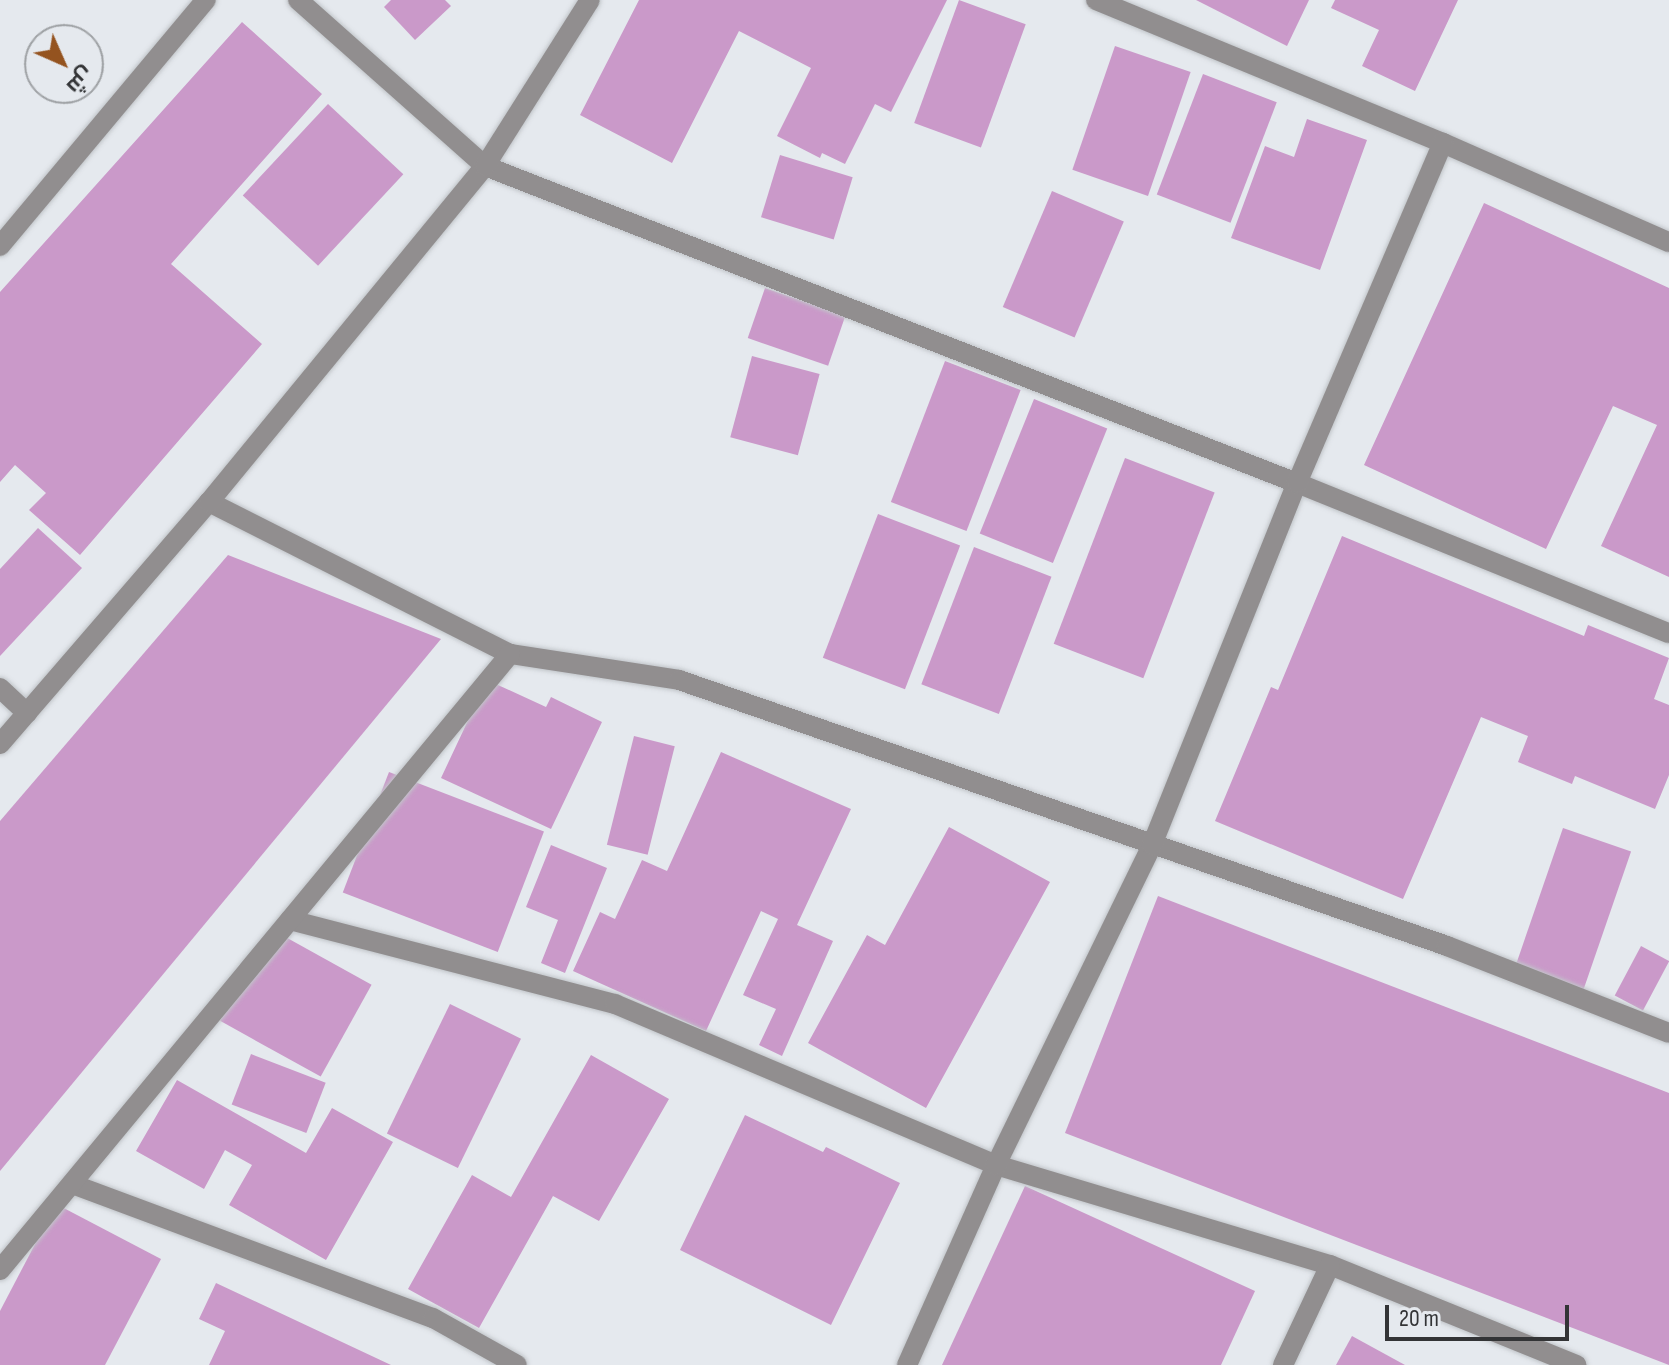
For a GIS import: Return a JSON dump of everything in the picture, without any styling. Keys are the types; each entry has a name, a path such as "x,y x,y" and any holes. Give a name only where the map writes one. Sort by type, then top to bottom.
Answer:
{"street":[{"path":"0,246 206,0"},
{"path":"298,0 485,166 1297,483 1669,633"},
{"path":"0,744 209,502 485,166 590,0"},
{"path":"1096,0 1443,143 1669,242"},
{"path":"907,1365 996,1165 1152,845 1297,483 1443,143"},
{"path":"209,502 510,654 679,680 1447,946 1669,1033"},
{"path":"0,1270 510,654"},
{"path":"0,688 27,713"},
{"path":"290,920 615,1004 996,1165 1330,1265 1576,1365"},
{"path":"72,1184 433,1318 517,1365"},
{"path":"1283,1365 1330,1265"}],"building":[{"path":"391,0 445,0 451,6 415,40 384,7"},
{"path":"639,0 947,0 891,112 875,104 845,164 822,153 820,158 777,136 811,68 739,31 672,163 580,115"},
{"path":"959,0 1026,24 981,147 914,123"},
{"path":"1196,0 1309,0 1287,46"},
{"path":"1335,0 1458,0 1415,91 1362,66 1379,30 1331,8"},
{"path":"242,22 322,94 171,264 262,344 80,555 29,510 46,493 15,465 0,482 0,292"},
{"path":"1115,46 1191,72 1148,196 1072,170"},
{"path":"1203,74 1277,102 1231,223 1157,194"},
{"path":"328,104 403,174 318,266 243,195"},
{"path":"1307,119 1367,140 1320,270 1231,238 1265,146 1294,157"},
{"path":"780,155 853,177 834,239 761,217"},
{"path":"1052,191 1124,221 1075,337 1003,307"},
{"path":"1484,203 1669,288 1669,577 1601,546 1657,425 1613,406 1546,549 1364,465"},
{"path":"765,288 845,316 828,366 748,338"},
{"path":"752,356 820,374 798,455 730,437"},
{"path":"945,361 1021,390 967,531 891,502"},
{"path":"1034,399 1107,429 1053,563 980,533"},
{"path":"1125,458 1215,492 1143,678 1054,644"},
{"path":"878,514 960,546 905,689 823,658"},
{"path":"38,528 82,568 0,656 0,569"},
{"path":"1342,536 1584,636 1588,625 1669,658 1654,699 1669,705 1669,775 1655,809 1575,776 1572,784 1518,762 1528,736 1481,717 1403,899 1215,821 1271,687 1278,690"},
{"path":"974,547 1051,577 999,714 921,684"},
{"path":"228,555 441,639 0,1171 0,821"},
{"path":"487,680 546,707 551,697 602,722 551,829 441,778"},
{"path":"634,736 675,746 648,855 607,845"},
{"path":"721,752 851,809 797,925 833,941 782,1056 759,1045 776,1009 743,995 778,919 761,911 706,1031 573,971 600,912 615,919 642,860 667,871"},
{"path":"389,772 544,831 498,952 343,892"},
{"path":"949,827 1050,882 926,1108 808,1043 867,935 885,945"},
{"path":"1563,828 1631,851 1583,992 1514,969"},
{"path":"551,845 607,868 565,973 541,963 558,920 526,907"},
{"path":"1158,896 1669,1093 1669,1365 1065,1133"},
{"path":"271,929 372,985 321,1077 220,1021"},
{"path":"1641,946 1669,961 1643,1010 1615,995"},
{"path":"450,1004 521,1039 458,1168 387,1133"},
{"path":"251,1054 326,1083 306,1133 232,1104"},
{"path":"591,1055 669,1099 599,1221 553,1196 479,1328 408,1289 472,1175 511,1197"},
{"path":"177,1080 306,1153 332,1108 393,1142 326,1260 229,1205 252,1165 225,1150 204,1189 136,1151"},
{"path":"745,1115 823,1152 826,1147 900,1183 831,1325 680,1250"},
{"path":"1025,1186 1255,1291 1221,1365 942,1365"},
{"path":"56,1204 161,1259 105,1365 0,1365 0,1311"},
{"path":"216,1283 391,1365 209,1365 225,1331 199,1319"},
{"path":"1352,1336 1405,1365 1336,1365"}]}
